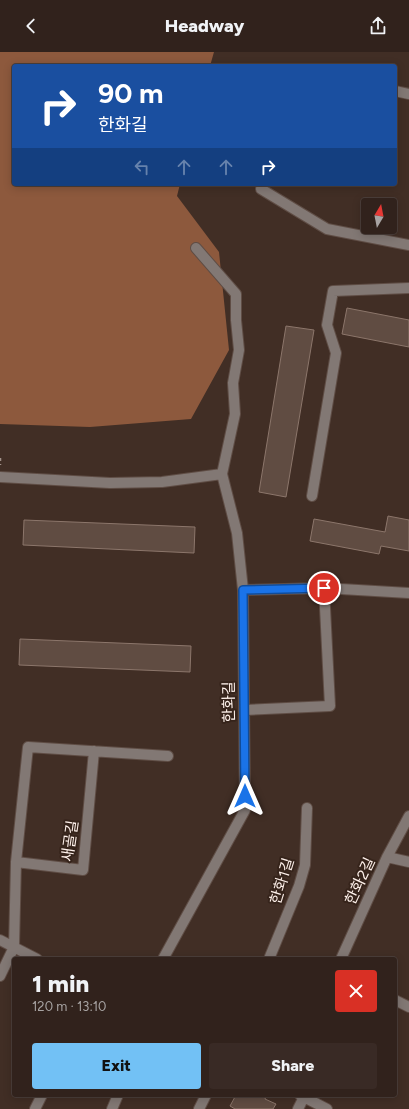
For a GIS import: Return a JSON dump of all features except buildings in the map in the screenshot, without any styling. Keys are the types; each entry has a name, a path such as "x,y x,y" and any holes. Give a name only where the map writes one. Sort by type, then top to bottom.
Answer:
{"street":[{"path":"397,91 409,94"},
{"path":"262,186 261,189 327,229 409,245"},
{"path":"0,477 110,483 162,482 222,474 234,414 233,383 239,350 236,320 236,294 196,248"},
{"path":"312,496 336,353 327,325 333,291 409,288"},
{"name":"한화길","path":"164,957 245,810 243,590 237,533 222,474"},
{"path":"245,710 330,706 324,588"},
{"path":"243,590 324,588 409,593"},
{"path":"0,976 14,947 16,862 28,747 168,756"},
{"name":"새골길","path":"16,862 83,870 94,751"},
{"name":"한화1길","path":"270,957 299,886 305,865 307,808"},
{"name":"한화2길","path":"342,957 387,857 409,816"},
{"path":"387,857 409,862"},
{"path":"0,940 33,957"},
{"path":"397,1001 409,1007"},
{"path":"35,1109 41,1097"},
{"path":"112,1109 117,1097"},
{"path":"199,1109 205,1097"},
{"path":"298,1109 302,1097"},
{"path":"304,1097 327,1109"}],"shaded area":[{"path":"0,52 214,52 211,64 12,64 12,186 180,186 177,196 219,252 229,350 191,419 90,427 0,424"}],"route":[{"path":"245,796 243,590 324,588"}]}
